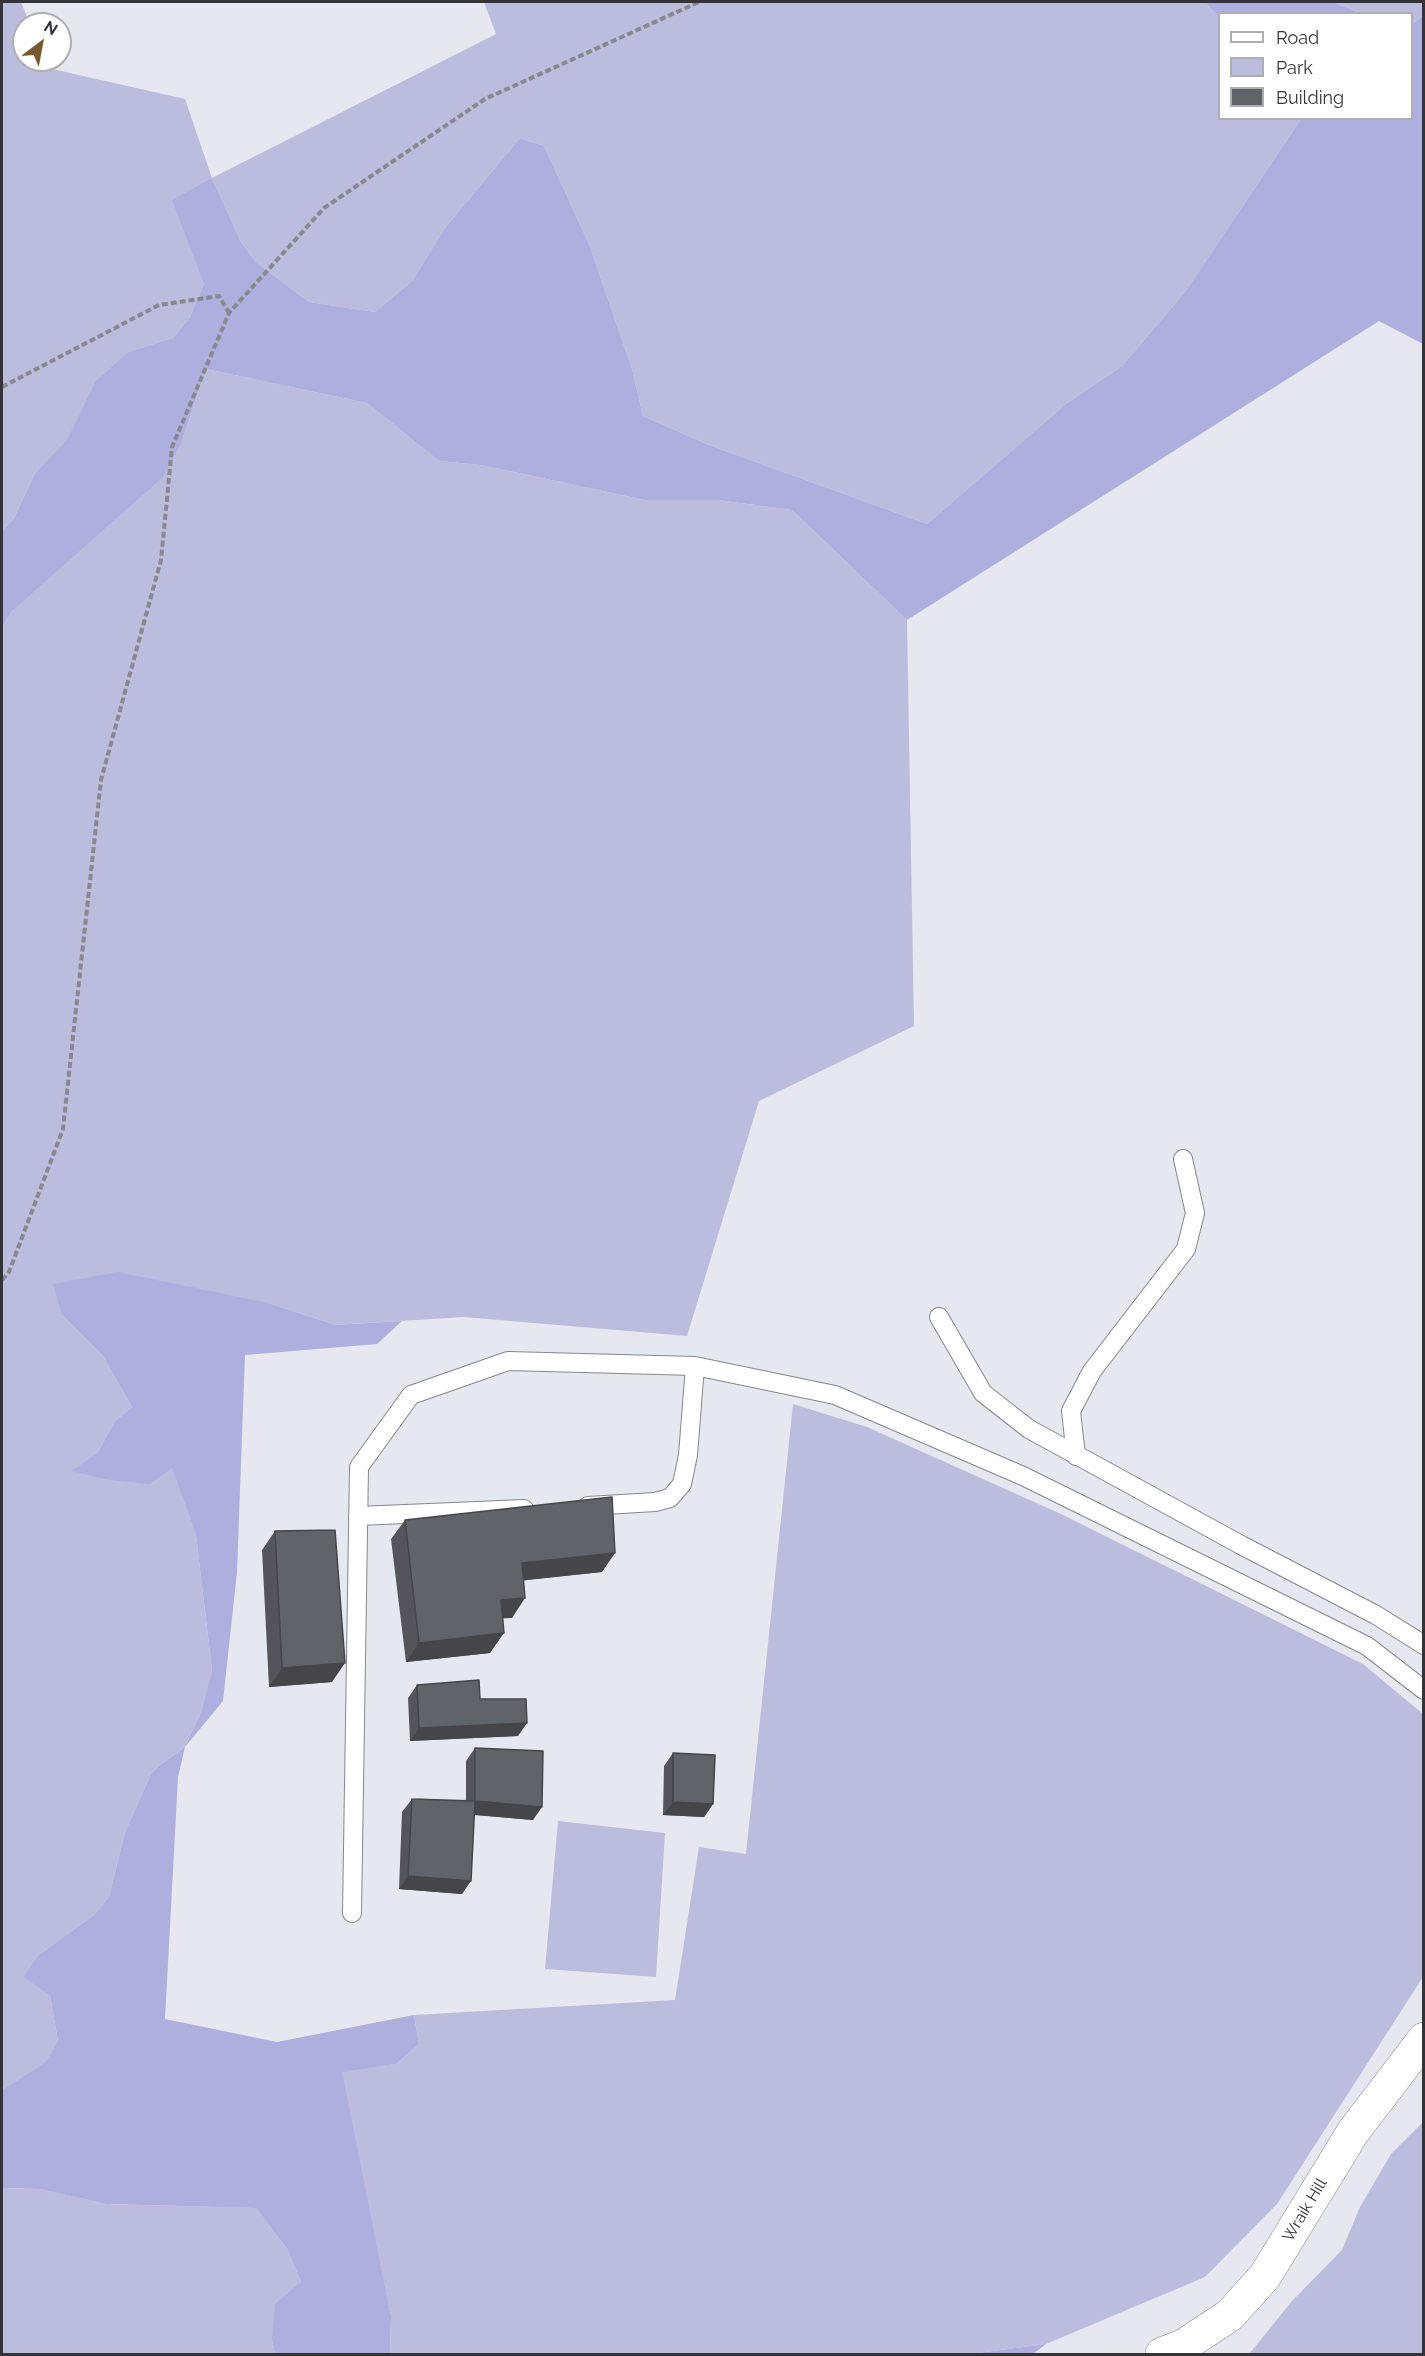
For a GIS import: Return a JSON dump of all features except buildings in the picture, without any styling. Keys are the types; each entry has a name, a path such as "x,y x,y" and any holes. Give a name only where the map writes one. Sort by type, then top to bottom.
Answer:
{"street":[{"name":"Wraik Hill","path":"1162,2355 1183,2346 1230,2315 1265,2276 1353,2132 1424,2039"}],"lane":[{"path":"1076,1456 1071,1411 1087,1381 1186,1249 1195,1213 1183,1159"},
{"path":"939,1317 983,1393 1029,1429 1376,1615 1424,1645"},
{"path":"352,1913 359,1467 411,1395 508,1361 695,1366 835,1395 1023,1476 1366,1646 1424,1690"},
{"path":"570,1507 655,1502 670,1498 682,1484 688,1455 695,1366"},
{"path":"358,1516 547,1508"}],"path":[{"path":"2,1280 9,1272 63,1129 100,780 161,560 172,447 229,313 324,207 476,105 699,2"},
{"path":"2,387 159,305 219,296 229,313"}],"green space":[{"path":"2,2 21,2 25,12 12,12 12,72 66,72 185,99 212,178 192,246 204,284 190,317 173,338 128,352 97,381 67,441 35,473 14,518 2,532"},
{"path":"484,2 1205,2 1218,17 1218,120 1300,120 1185,292 1122,366 1066,404 927,524 709,445 643,416 632,369 589,244 544,146 520,138 445,228 412,281 375,312 309,302 256,262 241,242 212,178 496,34"},
{"path":"1333,2 1423,2 1423,15 1413,24 1413,12 1358,12"},
{"path":"206,369 367,403 439,461 481,465 645,500 718,500 792,510 907,620 914,1026 759,1101 687,1336 464,1317 336,1325 268,1303 62,1315 103,1356 132,1407 115,1421 98,1452 73,1471 172,1467 196,1535 212,1670 201,1712 185,1747 151,1774 125,1832 109,1897 94,1915 37,1956 25,1977 50,1996 58,2041 45,2062 2,2090 2,627 12,611 182,441"},
{"path":"793,1404 867,1427 1061,1514 1363,1664 1423,1714 1423,1977 1277,2204 1205,2277 1046,2344 970,2354 390,2354 391,2316 341,2071 396,2064 419,2044 414,2015 675,2000 699,1847 746,1854"},
{"path":"558,1821 665,1833 656,1977 545,1969"},
{"path":"1423,2122 1423,2354 1249,2354 1292,2301 1342,2250 1360,2207 1391,2154"},
{"path":"2,2188 40,2189 107,2204 256,2208 287,2249 301,2282 272,2340 275,2354 2,2354"}],"shaded area":[{"path":"1205,2 1333,2 1358,12 1218,12 1218,17"},
{"path":"1423,15 1423,344 1379,321 907,620 792,510 718,500 645,500 481,465 439,461 367,403 206,369 182,441 163,477 12,611 2,627 2,532 14,518 35,473 67,440 96,381 128,352 173,338 190,317 204,284 172,200 212,178 241,242 256,262 309,302 375,312 412,281 445,228 520,138 544,146 589,244 632,369 643,416 709,445 927,524 1066,404 1122,366 1185,292 1300,120 1413,120 1413,24"},
{"path":"118,1272 268,1303 336,1325 402,1321 377,1344 245,1355 237,1572 223,1701 185,1747 201,1712 212,1670 196,1535 172,1468 150,1484 109,1480 72,1471 98,1452 115,1421 132,1407 103,1356 62,1315 53,1284"},
{"path":"185,1747 178,1777 165,2019 277,2042 414,2015 419,2044 396,2064 342,2072 391,2316 390,2354 275,2354 272,2340 275,2304 301,2282 287,2249 256,2208 106,2204 40,2189 2,2188 2,2090 45,2062 58,2041 50,1996 24,1977 37,1956 94,1915 109,1897 125,1832 151,1774"},
{"path":"1046,2344 1033,2354 970,2354"}]}
